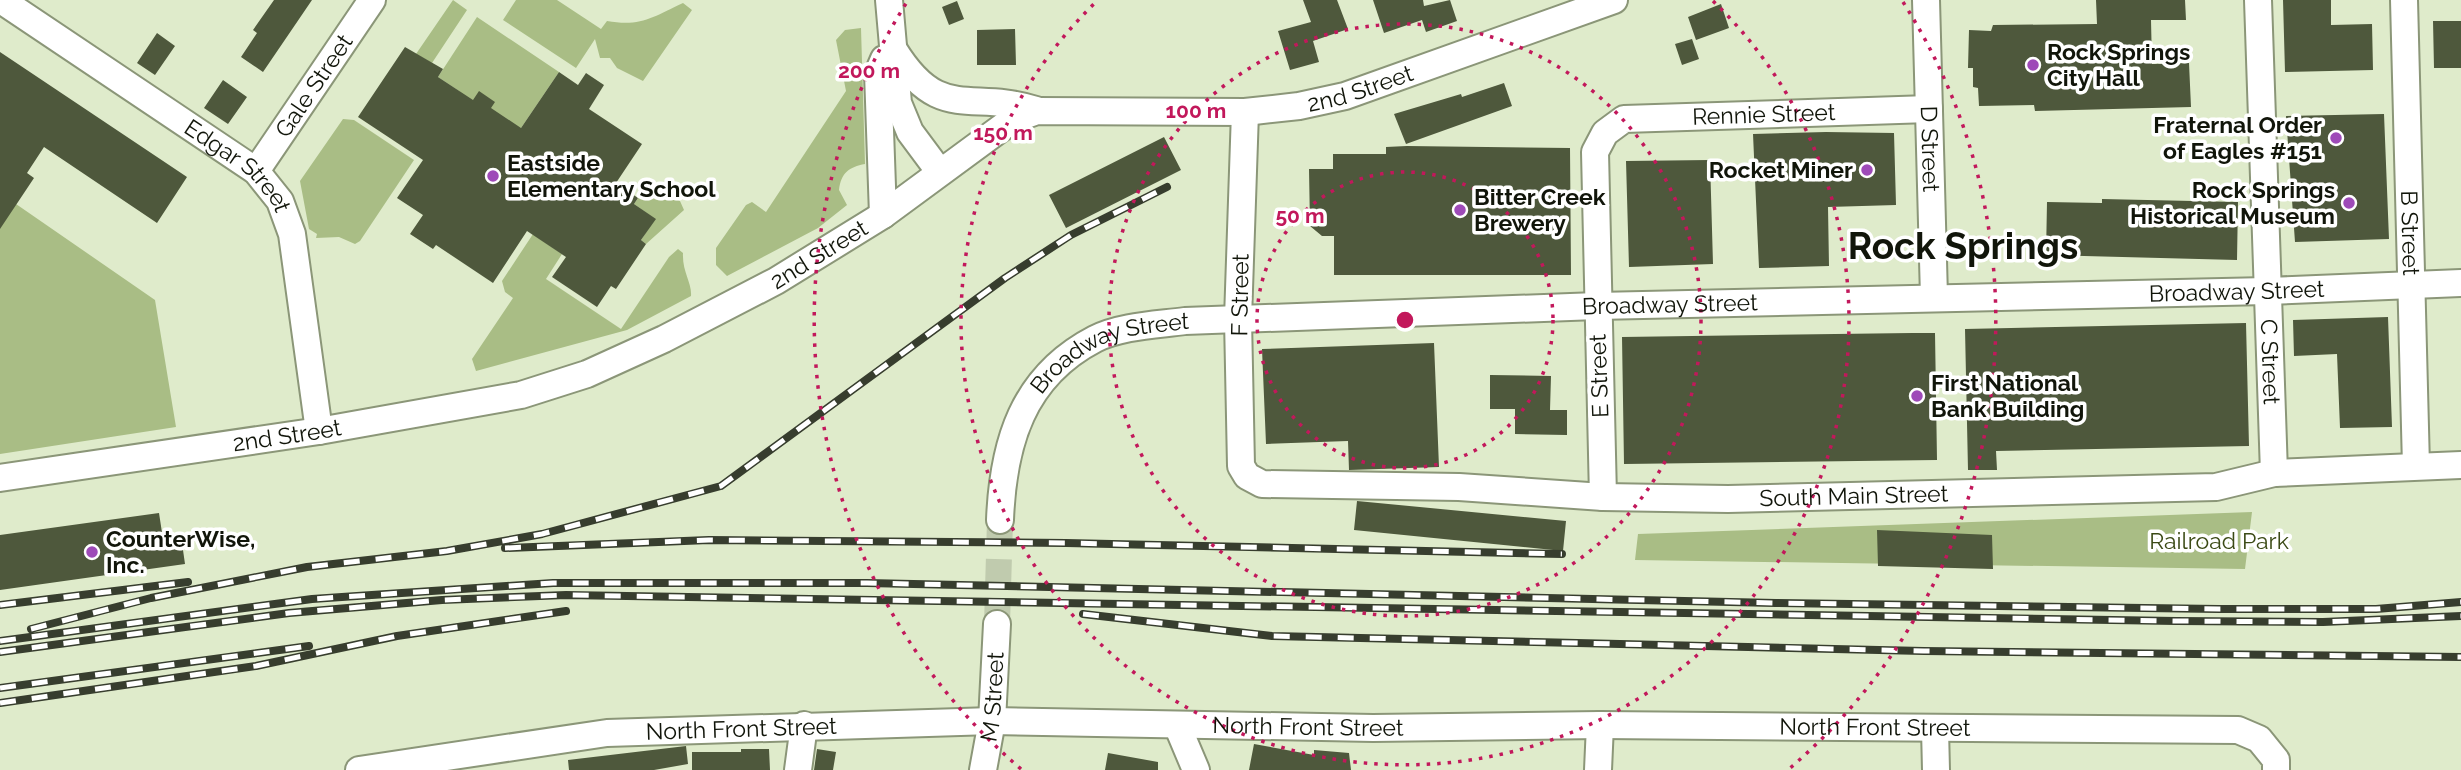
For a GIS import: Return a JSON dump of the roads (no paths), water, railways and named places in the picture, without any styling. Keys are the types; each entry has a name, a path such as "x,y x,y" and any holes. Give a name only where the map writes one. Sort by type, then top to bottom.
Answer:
{"street":[{"name":"Gale Street","path":"256,171 372,0"},
{"path":"889,0 891,44 902,112 910,132 939,171"},
{"name":"2nd Street","path":"0,478 319,431 521,396 587,374 664,340 776,281 883,215 939,171 1012,120 1037,111 1245,112 1345,96 1614,0"},
{"name":"D Street","path":"1926,0 1934,297"},
{"name":"C Street","path":"2258,0 2274,473"},
{"name":"B Street","path":"2404,0 2416,467"},
{"name":"Edgar Street","path":"2,2 256,171 281,201 292,234 319,431"},
{"path":"891,44 908,72 934,95 974,104 1015,104 1037,111"},
{"path":"883,215 878,73 891,44"},
{"name":"Rennie Street","path":"1605,133 1624,119 1929,109"},
{"name":"F Street","path":"1245,112 1238,319 1241,466 1247,476"},
{"name":"E Street","path":"1603,496 1595,152 1605,133"},
{"name":"Broadway Street","path":"1000,520 1002,478 1009,444 1035,390 1060,363 1096,339 1130,328 1238,319 1597,306 2267,291 2461,283"},
{"name":"South Main Street","path":"1247,476 1262,484 1459,487 1603,496 1841,498 2216,487 2274,473 2461,466"},
{"name":"M Street","path":"984,770 992,721 997,624"},
{"name":"North Front Street","path":"359,770 452,763 607,733 992,721 1177,725 2238,730 2259,740 2276,760 2276,770"},
{"path":"798,770 804,725"},
{"path":"1177,725 1196,770"},
{"path":"1598,770 1600,726"},
{"path":"1935,729 1936,770"}],"tunnel":[{"path":"997,624 1000,520"}],"railway":[{"path":"31,629 151,598 307,567 447,551 542,534 721,486 1005,278 1071,235 1167,187"},
{"path":"505,548 709,540 1066,543 1562,554"},
{"path":"0,605 188,582"},
{"path":"0,641 312,599 553,583 867,583 1776,603 2219,609 2376,609 2461,602"},
{"path":"0,652 289,613 442,600 566,595 2176,621 2323,622 2461,616"},
{"path":"0,703 256,666 397,636 566,611"},
{"path":"1083,614 1272,636 1924,651 2461,657"},
{"path":"0,688 309,646"}],"place":[{"name":"Rock Springs City Hall","path":"2033,65"},
{"name":"Fraternal Order of Eagles #151","path":"2336,138"},
{"name":"Rocket Miner","path":"1867,170"},
{"name":"Eastside Elementary School","path":"493,176"},
{"name":"Rock Springs Historical Museum","path":"2349,203"},
{"name":"Bitter Creek Brewery","path":"1460,210"},
{"name":"First National Bank Building","path":"1917,396"},
{"name":"CounterWise, Inc.","path":"92,552"}],"district":[{"name":"Rock Springs","path":"1963,246"}],"park label":[{"name":"Railroad Park","path":"2219,541"}]}
